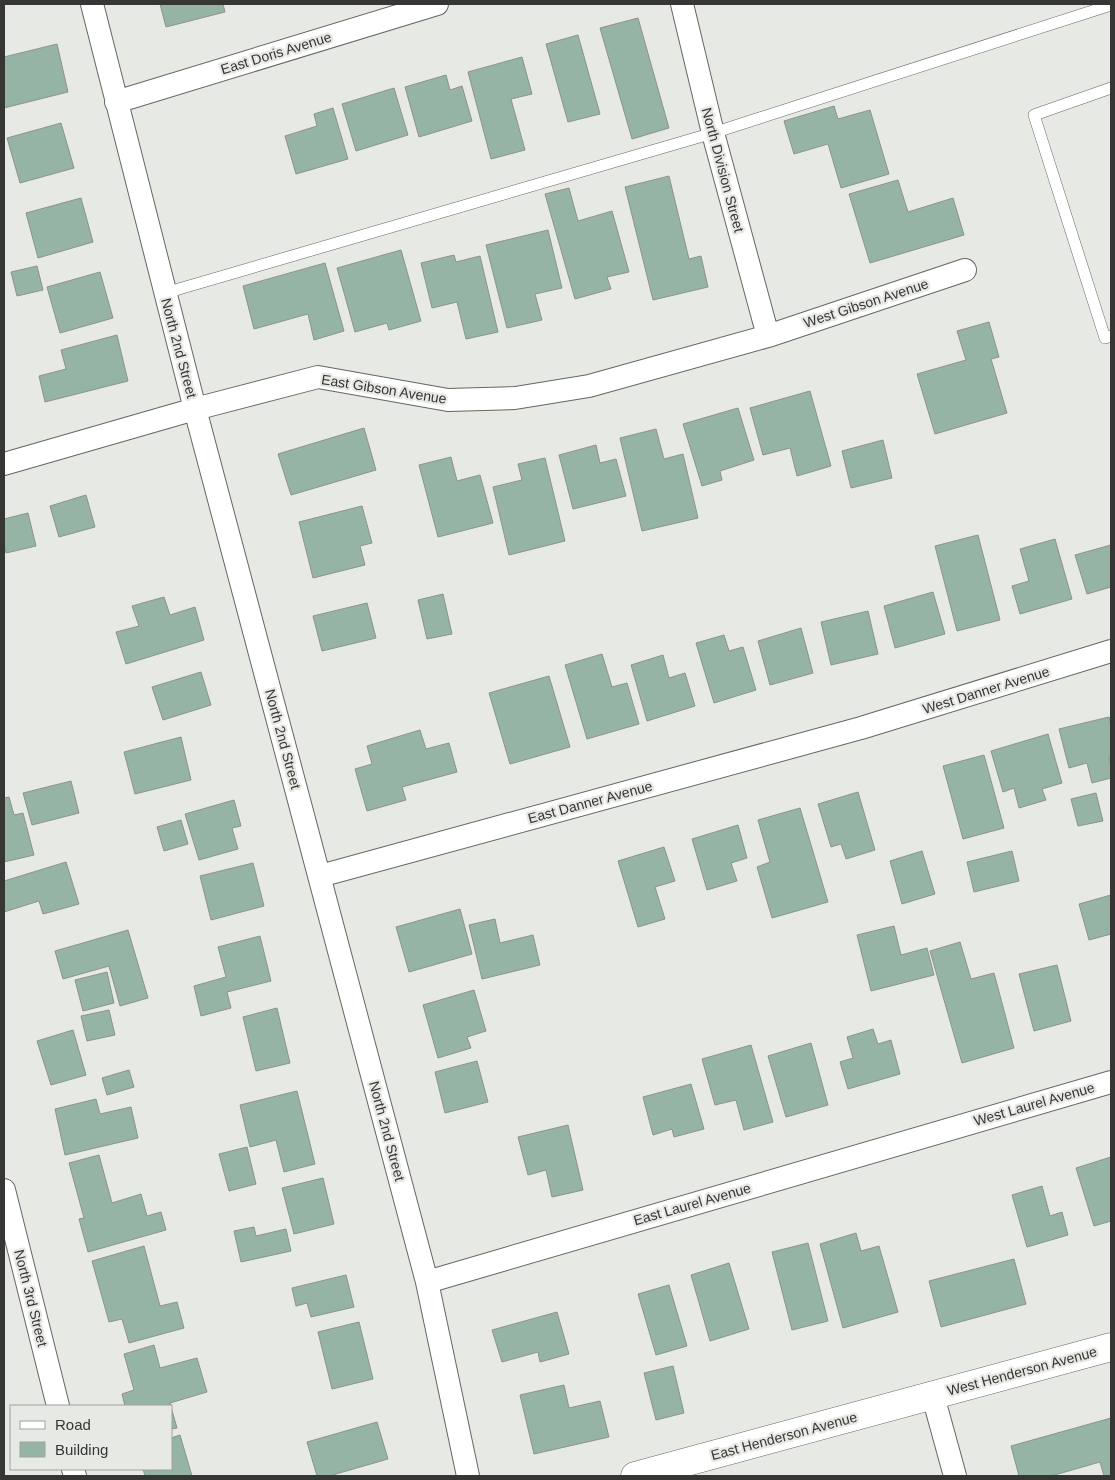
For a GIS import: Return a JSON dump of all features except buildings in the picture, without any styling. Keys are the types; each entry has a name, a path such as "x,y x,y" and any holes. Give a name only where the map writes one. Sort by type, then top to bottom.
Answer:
{"main road":[{"name":"West Henderson Avenue","path":"933,1396 1111,1347"},
{"name":"East Henderson Avenue","path":"635,1476 933,1396"}],"street":[{"name":"North 2nd Street","path":"92,4 195,409 427,1282 468,1476"},
{"name":"East Doris Avenue","path":"116,102 437,4"},
{"name":"North Division Street","path":"682,4 713,134 768,336"},
{"name":"West Gibson Avenue","path":"768,336 965,270"},
{"name":"East Gibson Avenue","path":"4,464 195,409 318,377 448,400 515,398 589,386 768,336"},
{"name":"West Danner Avenue","path":"861,728 1111,652"},
{"name":"East Danner Avenue","path":"320,876 861,728"},
{"name":"West Laurel Avenue","path":"958,1127 1111,1082"},
{"name":"East Laurel Avenue","path":"427,1282 958,1127"},
{"name":"North 3rd Street","path":"4,1190 58,1405"},
{"path":"933,1396 955,1476"}],"lane":[{"path":"165,293 713,134 1111,5"},
{"path":"1111,88 1034,115 1105,338 1111,336"}]}
